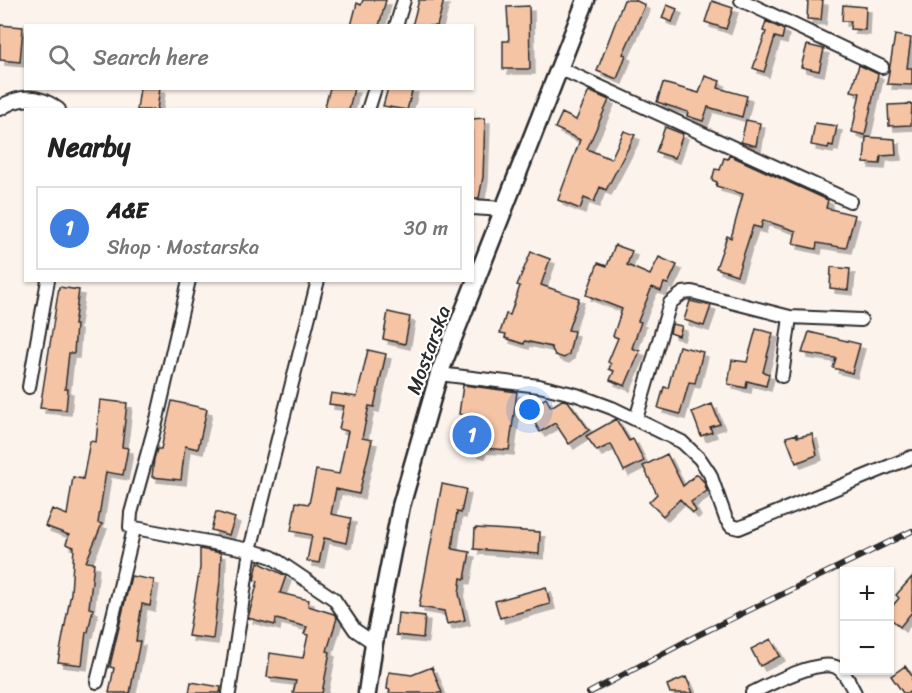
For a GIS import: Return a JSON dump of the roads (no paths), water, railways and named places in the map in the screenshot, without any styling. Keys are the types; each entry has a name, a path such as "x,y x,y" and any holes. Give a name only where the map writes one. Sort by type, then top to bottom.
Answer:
{"main road":[{"name":"Mostarska","path":"367,693 374,643 401,506 440,375 586,0"}],"street":[{"path":"397,24 404,0"},
{"path":"741,0 882,67"},
{"path":"559,68 850,201"},
{"path":"369,108 374,90"},
{"path":"0,108 19,98 30,97 39,99 55,108"},
{"path":"474,207 504,209"},
{"path":"29,387 48,282"},
{"path":"189,282 174,353 131,513 130,527 250,550 272,557 334,599 355,630 374,643"},
{"path":"229,693 250,550 317,282"},
{"path":"636,419 668,311 676,297 692,292 790,317 861,320"},
{"path":"782,376 790,317"},
{"path":"440,375 549,388 577,395 636,419 692,449 710,474 726,519 731,526 739,528 912,457"},
{"path":"97,681 134,529"},
{"path":"752,693 781,679 829,665 839,669 855,693"}],"railway":[{"path":"589,693 698,635 912,531"}],"place":[{"name":"A&E","path":"472,435"}]}
